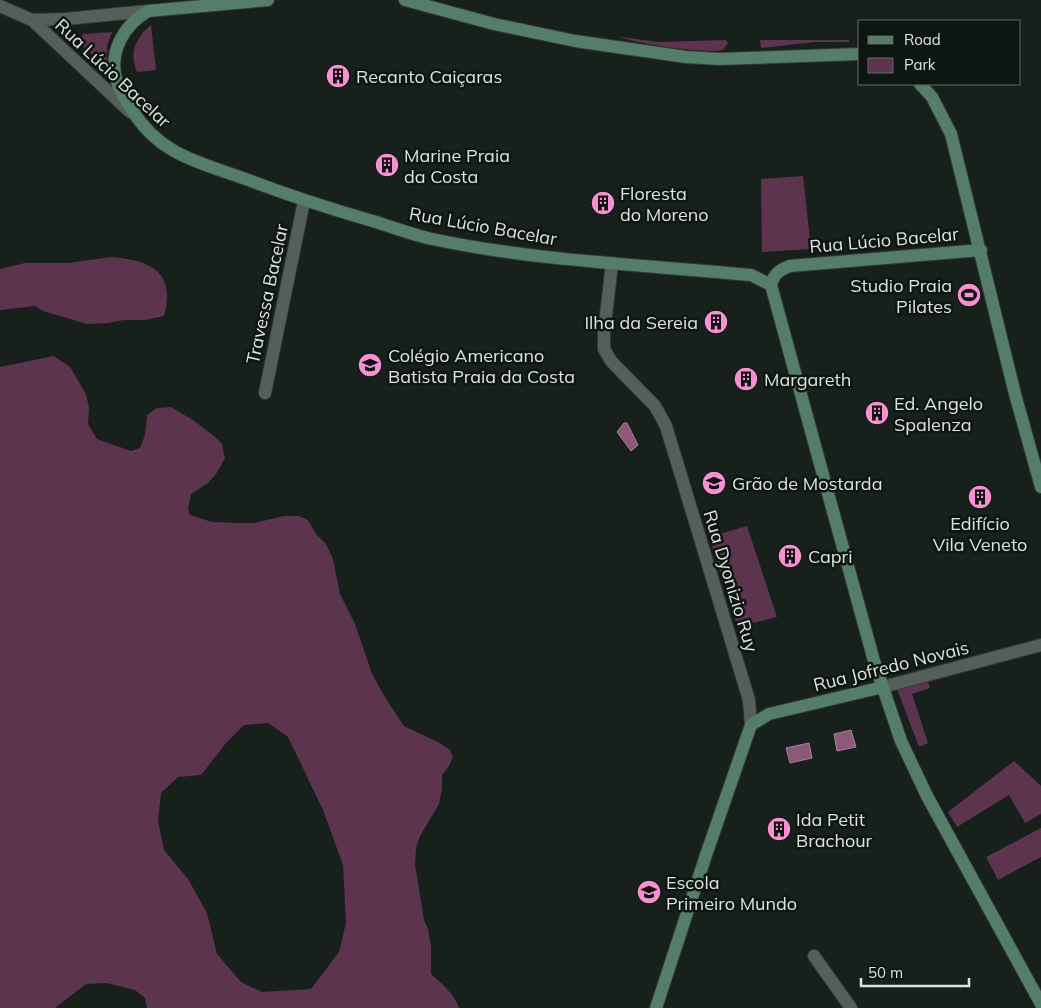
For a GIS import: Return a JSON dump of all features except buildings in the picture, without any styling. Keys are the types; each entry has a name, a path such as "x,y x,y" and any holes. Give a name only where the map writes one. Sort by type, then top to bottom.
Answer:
{"street":[{"path":"0,6 32,20 58,20 268,0"},
{"path":"405,0 494,24 575,41 686,57 719,59 858,54"},
{"path":"138,121 118,84 114,66 121,38 140,16 148,11"},
{"name":"Rua Lúcio Bacelar","path":"32,20 149,133 180,156 304,201 431,239 520,253 750,275 771,284 774,275 790,266 981,250"},
{"path":"921,85 932,97 951,134 1015,394 1041,487"},
{"name":"Travessa Bacelar","path":"265,393 304,201"},
{"name":"Rua Dyonizio Ruy","path":"612,263 604,349 611,361 655,406 666,426 749,700 751,725"},
{"path":"771,284 874,661 902,741 927,796 1041,1004"},
{"name":"Rua Jofredo Novais","path":"751,725 770,714 883,687 1041,645"},
{"path":"656,1008 751,725"},
{"path":"814,956 851,1008"}],"green space":[{"path":"151,25 156,70 137,72 134,58 135,46 141,35"},
{"path":"112,32 107,46 107,67 81,45 79,41 83,34"},
{"path":"620,37 660,42 726,40 728,43 723,50 702,51 656,45"},
{"path":"760,40 849,40 849,42 815,42 761,48"},
{"path":"803,176 811,249 762,252 761,179"},
{"path":"111,257 138,261 149,265 157,271 163,279 166,289 167,301 164,316 145,320 87,324 43,311 35,306 0,310 0,269 25,263 68,263"},
{"path":"54,356 70,367 86,394 89,408 88,424 97,439 131,451 140,448 145,435 147,415 157,408 171,407 193,420 214,436 222,444 225,458 216,474 208,483 191,494 188,509 190,515 212,522 239,523 254,523 284,516 299,516 308,520 316,534 326,544 333,559 340,594 355,624 372,674 386,699 404,726 440,743 450,750 453,757 442,775 439,804 420,836 416,848 415,864 424,920 428,929 431,947 431,974 451,993 459,1008 147,1008 145,998 135,990 106,983 86,984 55,1008 0,1008 0,367","holes":["268,723 288,737 323,810 343,865 346,923 339,952 311,989 262,992 241,982 217,954 207,913 188,879 164,850 158,821 161,793 178,777 201,775 226,743 244,725"]},
{"path":"747,526 777,617 738,627 709,537"},
{"path":"928,681 930,688 912,694 928,743 919,747 897,689"},
{"path":"1014,761 1041,786 1041,814 1025,823 1009,795 957,827 948,812"},
{"path":"1041,828 1041,857 998,880 986,857"}],"shaded area":[{"path":"624,423 627,423 638,445 631,451 617,432"},
{"path":"851,730 856,747 837,751 834,734"},
{"path":"809,743 812,758 790,763 786,748"}],"place":[{"name":"Recanto Caiçaras","path":"338,76"},
{"name":"Marine Praia da Costa","path":"387,165"},
{"name":"Floresta do Moreno","path":"603,203"},
{"name":"Studio Praia Pilates","path":"969,295"},
{"name":"Ilha da Sereia","path":"716,322"},
{"name":"Colégio Americano Batista Praia da Costa","path":"370,365"},
{"name":"Margareth","path":"746,379"},
{"name":"Ed. Angelo Spalenza","path":"877,413"},
{"name":"Grão de Mostarda","path":"714,483"},
{"name":"Edifício Vila Veneto","path":"980,497"},
{"name":"Capri","path":"790,556"},
{"name":"Ida Petit Brachour","path":"779,829"},
{"name":"Escola Primeiro Mundo","path":"649,892"}]}
